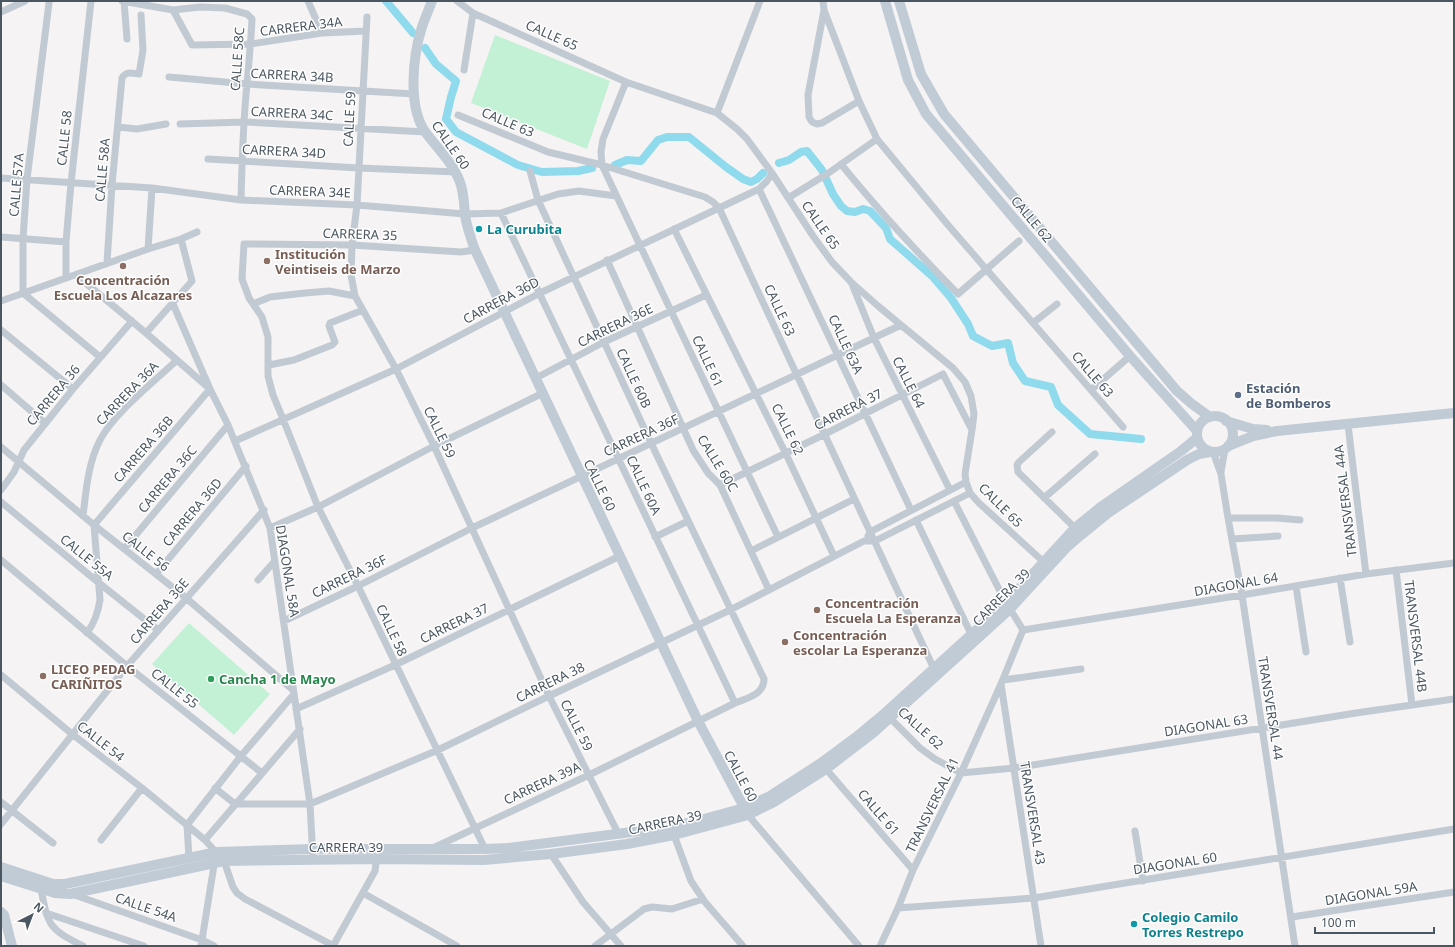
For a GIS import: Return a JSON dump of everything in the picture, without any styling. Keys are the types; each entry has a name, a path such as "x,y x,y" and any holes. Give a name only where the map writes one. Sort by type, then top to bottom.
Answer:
{"main road":[{"name":"CALLE 60","path":"432,1 422,27 417,50 414,94 415,108 419,122 456,172 461,184 470,237 581,476 662,642 698,721 746,812"},
{"name":"CALLE 62","path":"885,1 908,80 926,114 1197,434"},
{"name":"CALLE 62","path":"899,1 921,74 944,114 1178,391 1192,404 1210,417"},
{"path":"1277,431 1253,429 1218,417 1210,417 1201,422 1197,434 1201,447 1212,452 1226,448 1253,436 1277,431 1348,425 1454,413"},
{"path":"1226,420 1232,428 1233,433 1231,442 1226,448"},
{"name":"CARRERA 39","path":"1046,564 1075,528 1102,506 1181,451 1197,434"},
{"name":"CARRERA 39","path":"1,867 54,884 66,884 217,852 313,849 484,860 552,854 627,844 674,835 746,812 774,802 826,769 888,716 1008,606 1025,584 1046,564 1108,513 1187,460 1199,454 1212,452"},
{"name":"CARRERA 39","path":"936,672 971,634 1008,606"},
{"name":"CARRERA 39","path":"1,876 55,893 70,894 220,862 313,859 430,849 485,849 525,846 655,829 746,812 821,763 888,716"},
{"path":"2,914 12,946"}],"street":[{"path":"1,12 25,1"},
{"name":"CALLE 58","path":"66,278 66,242 71,183 91,1"},
{"path":"127,39 123,1 142,3 173,10"},
{"path":"308,1 322,33"},
{"name":"CALLE 65","path":"457,1 473,13 626,82 717,113 732,124 747,140 772,173 828,256 851,282 953,368 965,382 971,396 974,414 966,482 970,493 1046,564"},
{"path":"717,113 760,1"},
{"name":"CALLE 63","path":"823,1 824,10 858,100 878,139 986,269 1123,427"},
{"name":"CALLE 57A","path":"23,293 23,239 27,179 49,3"},
{"name":"CALLE 58C","path":"173,10 200,7 225,8 247,14 252,20 242,161 241,200"},
{"name":"CARRERA 34A","path":"173,10 192,45 251,44 322,33 366,32"},
{"path":"824,10 808,95 809,116 812,122 817,124 822,123 858,100"},
{"path":"464,70 473,13"},
{"name":"CALLE 58A","path":"107,263 112,185 122,78 124,74 128,73 139,74 143,50 141,15"},
{"name":"CALLE 59","path":"367,17 357,205 352,245 352,275 355,296 396,369 434,446 548,696 618,833"},
{"name":"CARRERA 34B","path":"169,77 247,84 414,94"},
{"path":"616,196 602,165 601,152 603,139 626,82"},
{"name":"CALLE 63","path":"458,115 548,152 602,165 705,197 714,202 719,208 936,672"},
{"name":"CARRERA 34C","path":"180,124 245,122 425,132"},
{"path":"118,127 137,129 166,124"},
{"path":"788,198 824,176 878,139"},
{"name":"CARRERA 34D","path":"208,159 456,172"},
{"path":"841,164 871,202 905,240 958,294 1019,241"},
{"name":"CALLE 60B","path":"530,171 538,200 573,277 764,679"},
{"name":"CARRERA 36D","path":"235,441 396,369 540,293 759,189 772,173"},
{"name":"CARRERA 34E","path":"1,178 152,188 241,200 357,205 465,214 501,213 558,194 580,191 616,196"},
{"path":"148,249 152,188"},
{"name":"CALLE 63A","path":"759,189 911,510"},
{"name":"CALLE 61","path":"616,196 641,245 778,537"},
{"name":"CALLE 60A","path":"501,213 697,626 735,702"},
{"name":"CALLE 62","path":"674,229 786,454 834,556"},
{"path":"1,302 107,263 181,239 197,232"},
{"path":"1,237 66,242"},
{"path":"146,333 192,281 181,239"},
{"name":"CARRERA 35","path":"253,304 249,298 242,279 244,244 352,245 461,252 476,250"},
{"name":"CALLE 60C","path":"608,260 693,450 700,463 720,485 769,590"},
{"path":"76,275 132,321 210,389"},
{"name":"CALLE 64","path":"851,282 874,338 950,490"},
{"path":"284,419 273,395 268,376 268,337 262,317 253,304 270,297 311,292 329,291 355,296"},
{"path":"23,293 100,357"},
{"name":"CARRERA 36E","path":"536,378 604,342 706,295"},
{"name":"DIAGONAL 58A","path":"173,304 246,466 270,528 310,804 313,859"},
{"path":"1033,323 1057,304"},
{"path":"269,365 294,360 332,345 334,342 329,326 330,323 363,310"},
{"name":"CARRERA 36","path":"1,490 14,472 24,450 73,389 132,321"},
{"name":"CARRERA 36F","path":"284,621 358,586 472,528 901,325"},
{"path":"1,330 73,389"},
{"path":"1091,390 1130,356"},
{"name":"CARRERA 36A","path":"83,516 93,457 100,440 112,423 176,360"},
{"name":"CARRERA 37","path":"720,485 786,454 943,374 972,430"},
{"path":"1,385 45,423"},
{"name":"CARRERA 36B","path":"94,524 210,389"},
{"path":"270,528 318,507 434,446 543,393"},
{"name":"CALLE 58","path":"284,419 318,507 358,586 485,849"},
{"name":"CARRERA 36C","path":"124,548 228,425"},
{"name":"TRANSVERSAL 44A","path":"1348,425 1366,574"},
{"path":"1052,432 1017,466 1018,472 1075,528"},
{"name":"CALLE 56","path":"1,447 83,516 186,598 293,692"},
{"name":"TRANSVERSAL 44","path":"1221,474 1226,448"},
{"name":"TRANSVERSAL 44","path":"1212,452 1221,474 1242,595 1281,857 1292,917 1295,946"},
{"path":"1044,498 1095,454"},
{"name":"CARRERA 36D","path":"156,574 246,466"},
{"name":"CARRERA 38","path":"864,541 870,532 966,482"},
{"name":"CARRERA 38","path":"236,804 310,804 438,750 730,610 864,541 874,540 970,493"},
{"path":"751,551 854,499"},
{"path":"954,501 1008,606 1023,630"},
{"name":"CALLE 55A","path":"1,502 158,630"},
{"name":"CARRERA 36E","path":"1,824 127,666 264,510"},
{"path":"1228,518 1277,518 1300,520"},
{"path":"916,520 971,634"},
{"path":"655,537 688,521"},
{"path":"87,633 94,623 100,600 94,524"},
{"path":"1232,540 1278,536"},
{"name":"CARRERA 37","path":"296,709 395,665 620,556"},
{"name":"CALLE 55","path":"1,560 127,666 262,773"},
{"path":"258,580 274,562"},
{"name":"DIAGONAL 64","path":"1023,630 1340,578 1454,563"},
{"name":"TRANSVERSAL 44B","path":"1396,570 1412,705"},
{"path":"1340,578 1350,642"},
{"path":"1296,586 1306,652"},
{"name":"TRANSVERSAL 41","path":"880,946 898,908 913,870 961,773 1002,682 1023,630"},
{"path":"1002,682 1082,670"},
{"name":"CALLE 54","path":"1,675 72,734 187,824 217,852"},
{"name":"CARRERA 39A","path":"430,849 588,775 735,702 758,693 764,685 764,679"},
{"name":"TRANSVERSAL 43","path":"1002,682 1041,946"},
{"path":"189,858 187,824 293,692"},
{"name":"DIAGONAL 63","path":"961,773 1014,768 1454,699"},
{"name":"CALLE 62","path":"888,716 920,748 935,759 961,773"},
{"path":"205,840 300,729"},
{"name":"CALLE 61","path":"826,769 913,870"},
{"path":"101,840 142,788"},
{"path":"216,788 236,804"},
{"path":"1,802 53,843"},
{"name":"CALLE 60","path":"746,812 859,946"},
{"name":"DIAGONAL 60","path":"898,908 1034,898 1454,829"},
{"path":"1135,831 1143,880"},
{"path":"674,835 691,880 703,899 743,946"},
{"path":"217,852 220,862 237,893 245,899 333,946 375,871 377,854"},
{"path":"552,854 583,902 620,946"},
{"path":"202,943 220,862"},
{"path":"42,889 46,913 50,924 62,935 83,946"},
{"name":"DIAGONAL 59A","path":"1292,917 1454,892"},
{"path":"363,893 457,946"},
{"name":"CALLE 54A","path":"70,894 202,943 214,946"},
{"path":"594,946 644,909 652,907 672,909 703,899"},
{"path":"46,913 144,946"}],"green space":[{"path":"495,35 610,81 587,149 471,103"},
{"name":"Cancha 1 de Mayo","path":"189,623 270,694 234,735 152,664"}],"waterway":[{"path":"386,1 413,33"},
{"path":"425,48 436,64 456,81 446,119 456,132 518,165 542,172 578,171 592,168"},
{"path":"615,165 627,160 641,161 658,140 667,137 689,137 743,179 751,182 763,173"},
{"path":"779,163 789,160 801,152 807,151 822,170 833,194 841,206 847,211 855,212 863,209 870,211 886,228 890,239 932,276 951,298 968,324 973,336 992,346 1008,343 1013,363 1025,381 1051,387 1058,405 1090,434 1141,439"}],"place":[{"name":"La Curubita","path":"479,229"},
{"name":"Institución Veintiseis de Marzo","path":"267,261"},
{"name":"Concentración Escuela Los Alcazares","path":"123,266"},
{"name":"Estación de Bomberos","path":"1238,395"},
{"name":"Concentración Escuela La Esperanza","path":"817,610"},
{"name":"Concentración escolar La Esperanza","path":"785,642"},
{"name":"LICEO PEDAG CARIÑITOS","path":"43,676"},
{"name":"Cancha 1 de Mayo","path":"211,679"},
{"name":"Colegio Camilo Torres Restrepo","path":"1134,924"}]}
